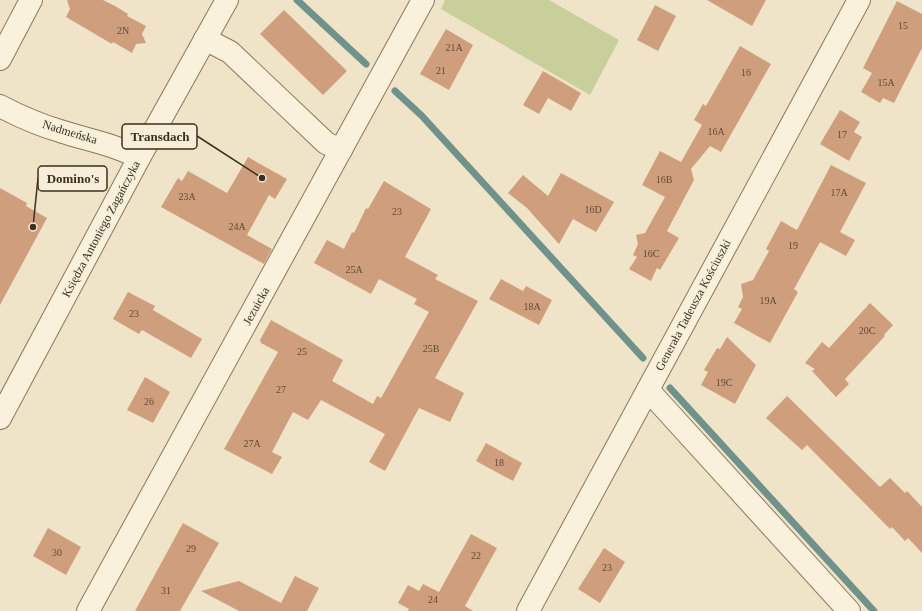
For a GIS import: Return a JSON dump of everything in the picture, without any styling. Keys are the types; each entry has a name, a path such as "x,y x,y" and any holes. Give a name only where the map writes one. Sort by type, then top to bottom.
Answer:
{"street":[{"path":"0,59 31,0"},
{"name":"Księdza Antoniego Zagańczyka","path":"0,418 139,158 227,0"},
{"name":"Jezuicka","path":"88,611 423,0"},
{"name":"Generała Tadeusza Kościuszki","path":"528,611 859,0"},
{"path":"205,39 230,52 326,143 341,150"},
{"name":"Nadmeńska","path":"0,106 29,120 60,131 123,148 139,158"},
{"path":"648,390 849,611"}],"green space":[{"path":"445,0 549,0 619,40 590,95 441,9"}],"building":[{"path":"67,0 103,0 115,6 128,14 127,16 146,26 142,34 146,43 136,44 132,53 113,42 112,44 66,17 70,9"},
{"path":"707,0 766,0 752,26"},
{"path":"897,1 922,14 922,48 894,103 883,98 880,103 861,92 872,73 863,68"},
{"path":"655,5 676,16 658,51 637,40"},
{"path":"284,10 347,71 323,95 260,34"},
{"path":"446,29 473,45 449,90 420,74"},
{"path":"740,46 771,64 721,152 710,146 691,169 694,180 667,231 679,238 660,270 657,268 651,281 629,269 637,257 633,255 638,244 636,235 645,233 665,197 642,185 660,151 681,162 702,125 694,120 703,104 706,106"},
{"path":"543,71 581,93 571,111 548,98 539,114 523,105"},
{"path":"840,110 860,122 854,132 862,137 849,161 820,144"},
{"path":"248,157 287,179 275,199 269,195 247,235 272,249 264,264 161,207 178,178 182,181 188,171 227,193"},
{"path":"831,165 866,183 840,232 855,240 846,256 820,242 794,289 798,292 770,343 734,323 742,309 738,307 743,297 741,284 753,280 769,251 766,249 781,221 797,230"},
{"path":"561,173 614,202 596,232 573,219 559,244 527,208 508,193 523,175 548,196"},
{"path":"384,181 431,209 405,257 438,275 435,279 478,301 435,378 464,393 450,422 419,408 385,471 369,462 385,434 321,400 308,420 293,412 272,452 282,457 272,474 224,449 278,352 261,343 260,340 271,320 343,360 332,381 373,404 377,396 381,398 429,312 414,304 417,299 379,279 371,294 314,263 327,240 344,249 352,232 354,233 366,208 368,209"},
{"path":"0,188 27,203 26,206 47,218 0,305"},
{"path":"501,279 523,291 526,286 552,300 539,325 489,299"},
{"path":"128,292 155,306 153,310 202,339 191,358 142,330 139,334 113,319"},
{"path":"870,303 893,325 884,335 885,336 845,379 849,384 836,397 812,371 815,369 805,363 822,342 829,348"},
{"path":"727,337 756,365 735,404 701,385 708,372 704,370 717,348 720,349"},
{"path":"145,377 170,392 153,423 127,410"},
{"path":"787,396 880,487 890,478 905,493 907,491 922,507 922,553 908,538 905,541 892,527 890,529 807,445 802,450 766,418"},
{"path":"486,443 522,463 513,481 476,461"},
{"path":"183,523 219,543 180,611 135,611"},
{"path":"48,528 81,547 66,575 33,556"},
{"path":"471,534 497,548 465,606 473,611 408,611 409,609 398,603 408,585 419,591 423,584 439,592"},
{"path":"604,548 625,562 600,603 578,589"},
{"path":"295,576 319,588 307,611 239,611 201,591 239,581 281,603"}],"waterway":[{"path":"297,0 366,64"},
{"path":"395,91 422,116 643,358"},
{"path":"670,388 874,611"}],"place":[{"name":"Transdach","path":"262,178"},
{"name":"Domino's","path":"33,227"}]}
